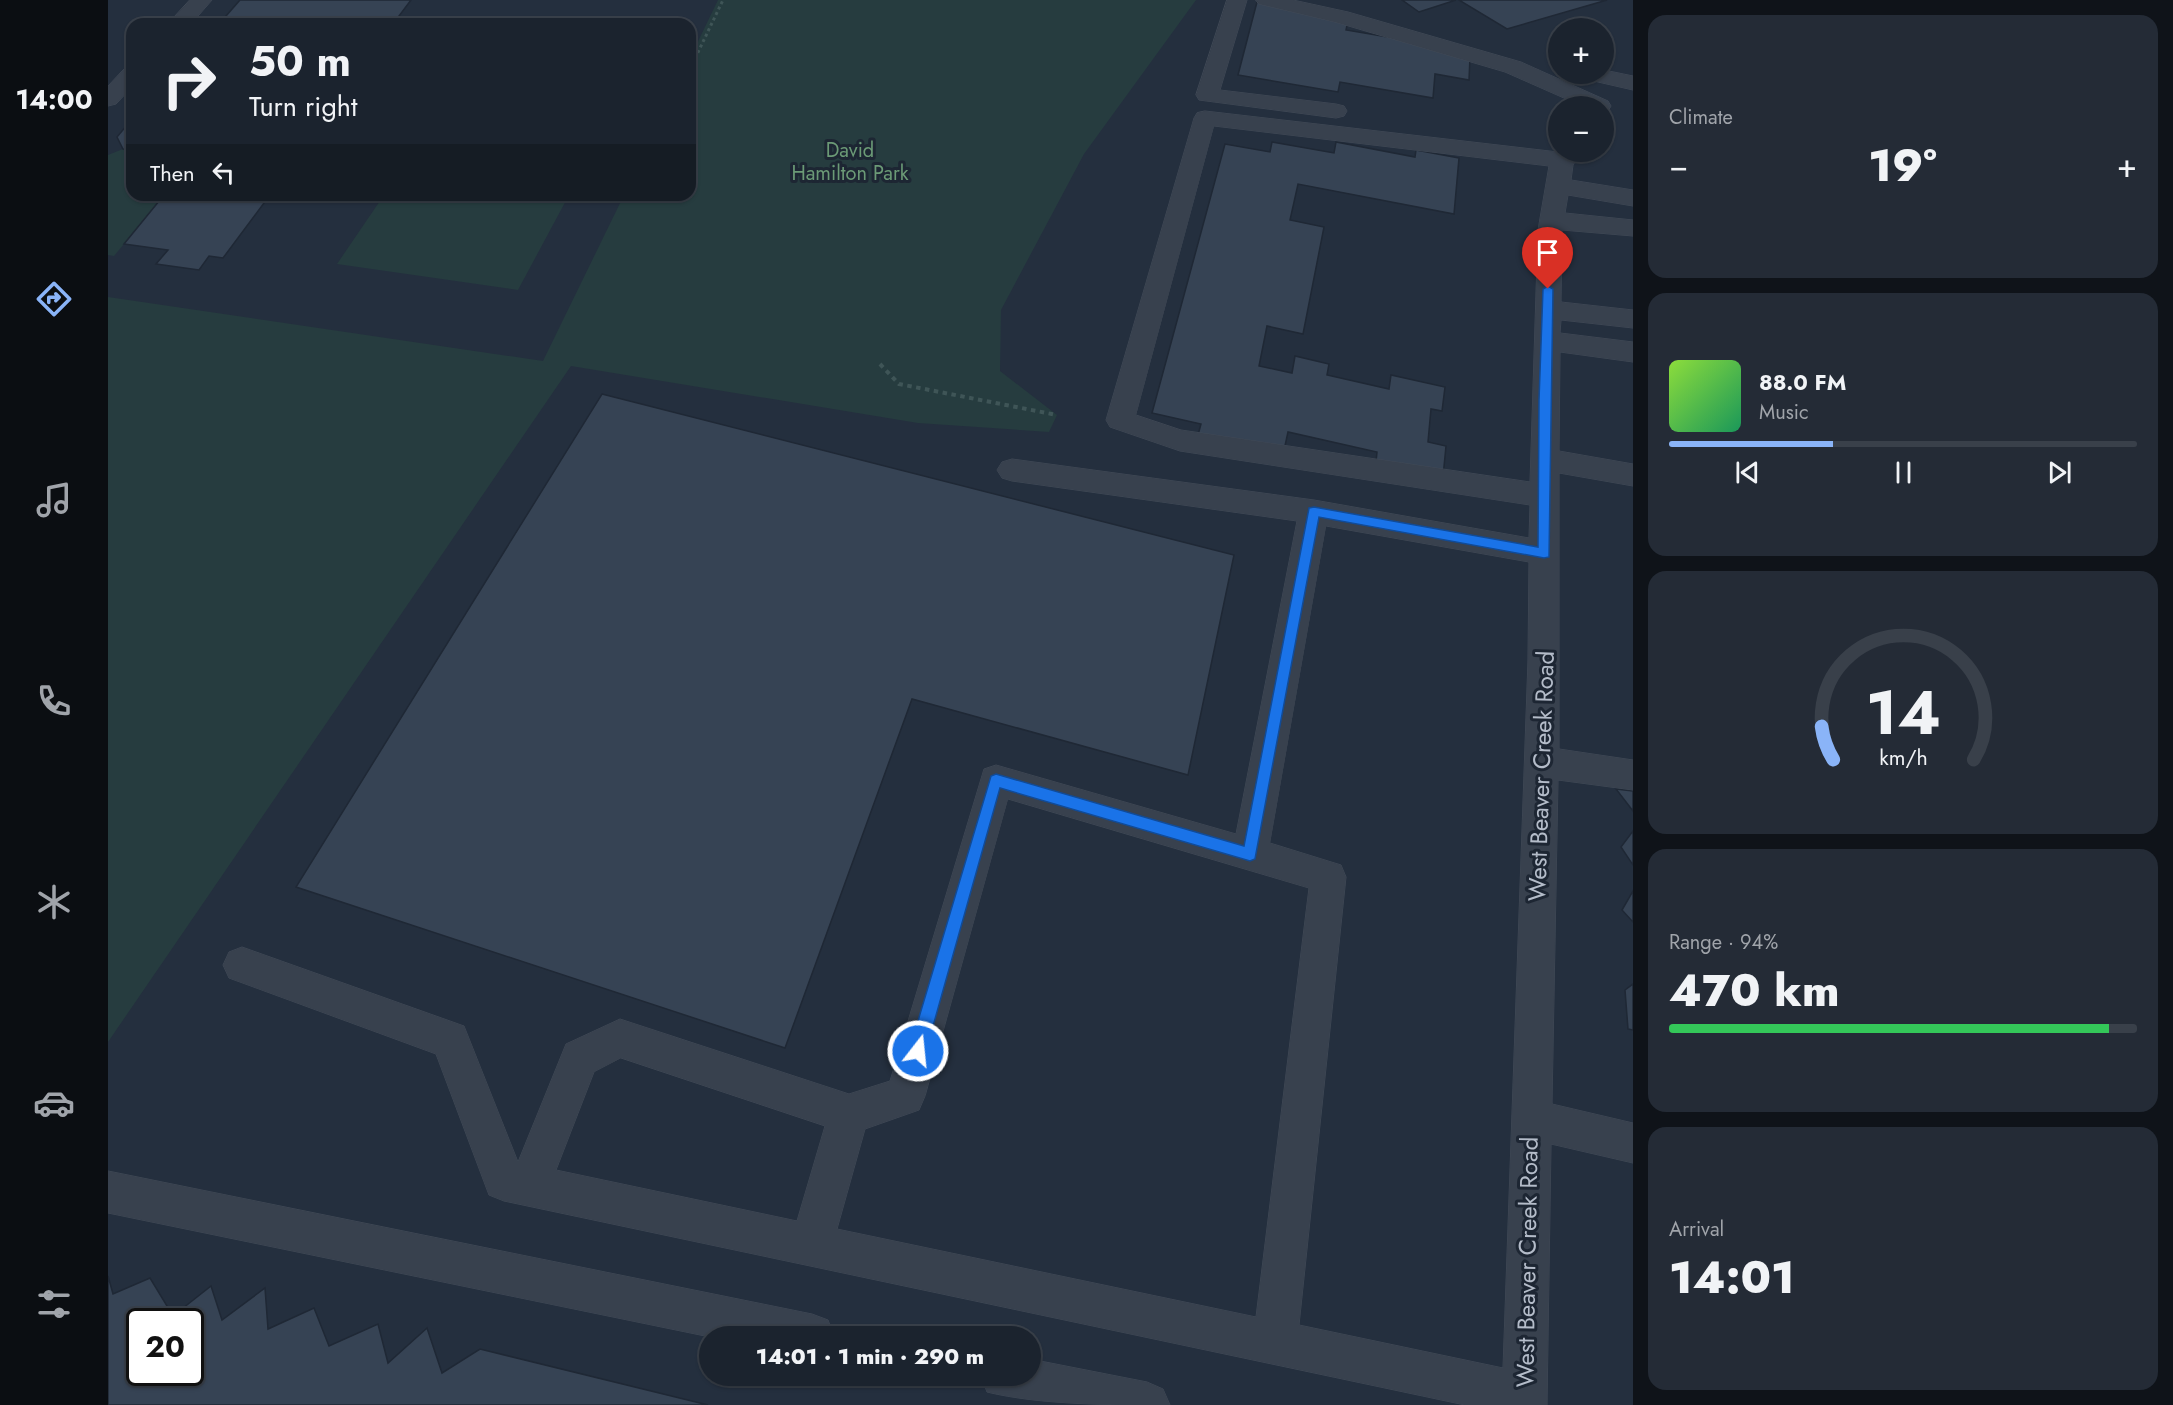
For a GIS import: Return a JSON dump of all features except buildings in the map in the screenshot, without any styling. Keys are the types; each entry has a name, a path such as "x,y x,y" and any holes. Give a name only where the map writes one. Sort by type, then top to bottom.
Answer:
{"street":[{"path":"184,18 201,0"},
{"path":"1237,0 1207,95 1357,113"},
{"path":"1266,0 1340,17 1513,67 1578,96"},
{"path":"1347,0 1361,13 1548,62"},
{"path":"1614,79 1633,83"},
{"path":"108,99 126,80"},
{"path":"1614,97 1633,83"},
{"path":"1545,495 1180,440 1120,420 1205,118 1548,153"},
{"name":"West Beaver Creek Road","path":"1524,1400 1530,1119 1542,762 1547,325 1551,219 1557,162"},
{"path":"1572,162 1633,198"},
{"path":"1551,219 1633,228"},
{"path":"1547,325 1633,319"},
{"path":"1547,325 1633,352"},
{"path":"1545,460 1633,475"},
{"path":"1012,470 1314,512 1544,553"},
{"path":"1250,854 1314,512"},
{"path":"1542,762 1633,775"},
{"path":"530,1185 580,1058 620,1038 849,1114 904,1096 996,780 1328,877 1275,1342"},
{"path":"242,965 450,1040 504,1180 1275,1342 1524,1400"},
{"path":"812,1245 849,1114"},
{"path":"1530,1119 1633,1143"},
{"path":"108,1192 763,1326"},
{"path":"1041,1384 1147,1405"}],"path":[{"path":"696,56 723,0"},
{"path":"880,363 899,384 1057,415"}],"green space":[{"name":"David Hamilton Park","path":"718,0 1196,0 1084,154 1001,310 1000,371 1057,415 1049,432 918,423 571,366 108,1042 108,297 543,361 621,201 696,201 696,46"},
{"path":"126,149 126,201 159,201 114,256 108,255 108,155"},
{"path":"380,201 566,201 518,290 337,264"}],"route":[{"path":"918,1051 996,780 1250,854 1314,512 1544,553 1548,289"}]}
